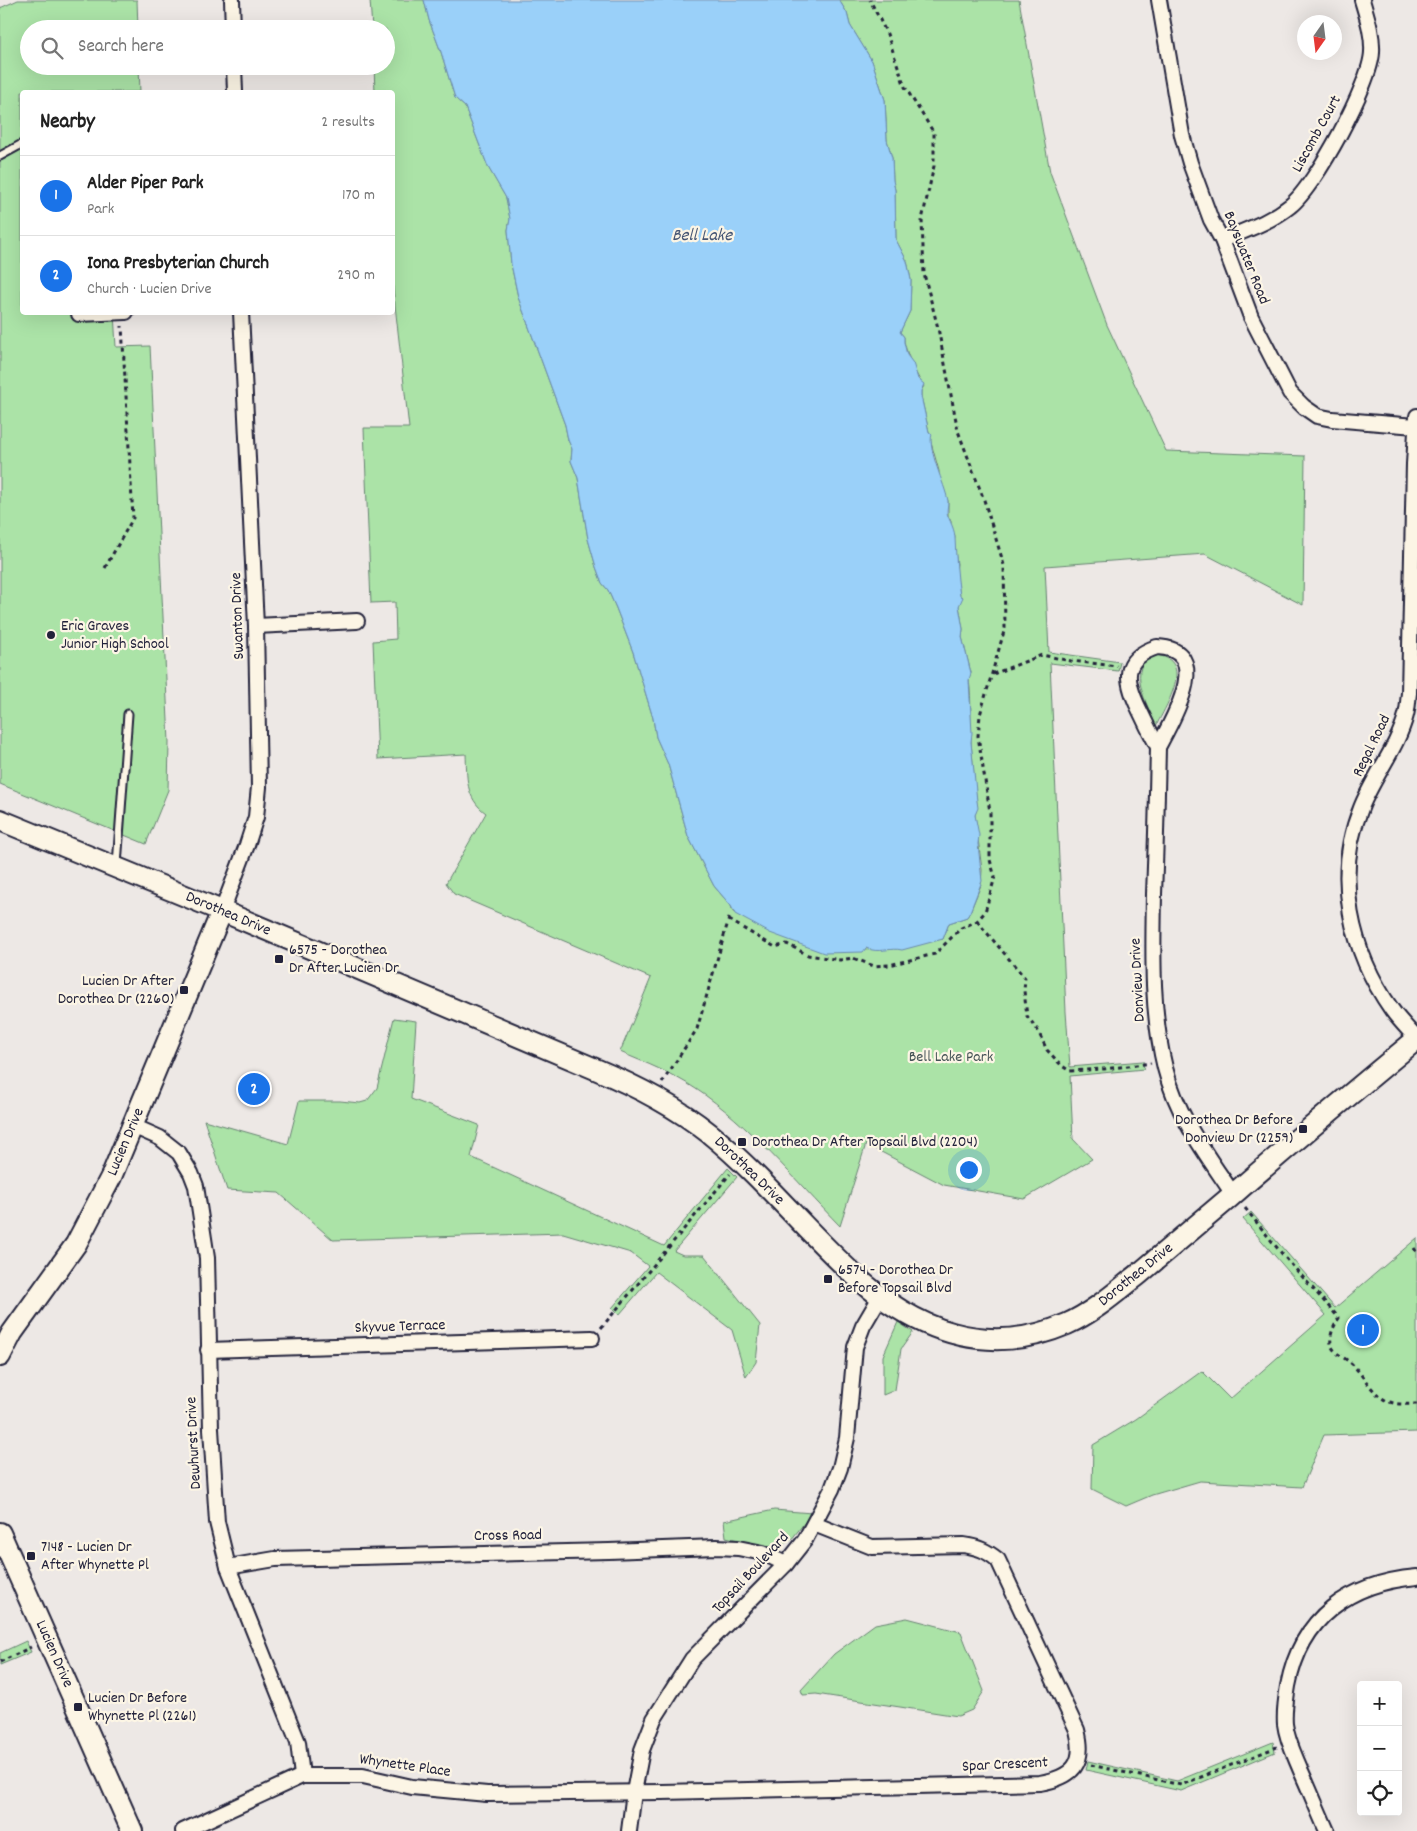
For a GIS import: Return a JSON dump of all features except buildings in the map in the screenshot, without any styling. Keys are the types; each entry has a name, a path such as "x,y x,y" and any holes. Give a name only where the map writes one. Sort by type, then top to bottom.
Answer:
{"street":[{"path":"232,0 233,20"},
{"name":"Bayswater Road","path":"1159,0 1182,135 1190,163 1251,317 1290,393 1304,407 1317,416 1332,419 1416,421"},
{"name":"Liscomb Court","path":"1222,240 1264,223 1280,214 1304,192 1320,168 1363,87 1368,71 1372,53 1362,0"},
{"path":"234,75 234,90"},
{"name":"Swanton Drive","path":"222,911 247,845 256,810 259,787 260,751 256,626 242,315"},
{"name":"Regal Road","path":"1416,421 1409,692 1406,716 1360,808 1350,842 1347,877 1350,914 1361,955 1392,1010 1417,1039"},
{"path":"256,626 357,621"},
{"name":"Donview Drive","path":"1158,747 1132,694 1128,678 1130,668 1138,657 1147,650 1164,647 1181,656 1188,676 1186,688 1158,747 1152,969 1156,1021 1164,1061 1178,1105 1192,1135 1233,1194"},
{"name":"Dorothea Drive","path":"0,820 609,1074 653,1096 709,1133 736,1156 851,1271 880,1297 924,1323 962,1336 1002,1338 1044,1332 1069,1323 1102,1304 1417,1039"},
{"name":"Lucien Drive","path":"0,1356 12,1333 76,1244 111,1176 222,911"},
{"name":"Dewhurst Drive","path":"133,1126 160,1138 179,1153 191,1173 196,1186 207,1258 208,1350 216,1522 228,1567 298,1742 302,1776"},
{"name":"Topsail Boulevard","path":"629,1831 642,1750 654,1719 692,1659 786,1564 806,1540 832,1490 840,1468 850,1410 855,1347 863,1326 880,1297"},
{"name":"Skyvue Terrace","path":"208,1350 592,1338"},
{"path":"814,1524 872,1547 963,1545 987,1551 998,1560 1077,1730 1081,1745 1078,1762"},
{"name":"Lucien Drive","path":"0,1533 132,1831"},
{"name":"Cross Road","path":"228,1567 275,1559 716,1547 738,1548 762,1553 786,1564"},
{"path":"1327,1831 1290,1742 1285,1723 1286,1700 1291,1674 1302,1644 1334,1606 1366,1587 1394,1579 1417,1577"},
{"name":"Spar Crescent","path":"634,1792 1040,1783 1066,1776 1074,1770 1078,1762"},
{"name":"Whynette Place","path":"183,1831 302,1776 363,1776 412,1786 486,1794 634,1792"}],"lane":[{"path":"0,156 20,145"},
{"path":"117,868 128,714"}],"path":[{"path":"729,920 775,947 787,944 808,955 840,960 853,958 874,966 889,965 935,954 961,928 977,921 985,912 995,877 990,860 990,812 978,736 980,715 1005,628 1004,565 984,500 958,431 938,328 924,274 922,220 934,166 934,133 906,87 887,34 870,0"},
{"path":"106,568 133,518 121,315"},
{"path":"992,674 1042,655 1070,661 1130,668"},
{"path":"653,1096 698,1029 730,915"},
{"path":"977,921 1024,978 1028,1016 1048,1050 1062,1066 1070,1070 1104,1069 1164,1061"},
{"path":"592,1338 724,1181"},
{"path":"1233,1194 1283,1255 1339,1318 1332,1330 1331,1338 1332,1347 1337,1353 1351,1363 1374,1390 1389,1402 1417,1404"},
{"path":"1414,1248 1417,1253"},
{"path":"0,1662 48,1640"},
{"path":"1078,1762 1181,1785 1290,1742"}],"green space":[{"path":"18,0 137,0 138,20 20,20 20,75 139,75 140,90 20,90 20,315 114,315 116,347 150,346 169,742 168,790 146,844 0,784 0,8"},
{"name":"Bell Lake Park","path":"370,0 424,0 455,98 465,107 488,167 506,198 510,219 508,230 511,264 518,297 572,449 571,461 578,478 588,539 596,567 602,583 608,590 616,608 633,652 653,718 656,737 668,764 688,836 714,886 731,906 733,912 865,949 943,939 949,923 967,917 970,912 981,885 982,870 975,815 977,802 971,742 969,680 971,673 962,637 963,629 959,606 960,596 954,545 955,536 948,516 948,501 939,476 930,439 932,434 929,432 921,396 924,386 911,362 904,337 900,332 910,311 911,280 907,261 896,240 895,190 892,158 887,140 885,100 872,61 850,25 847,13 839,0 1019,0 1050,172 1107,325 1166,451 1305,456 1303,605 1205,554 1045,566 1049,652 1120,662 1118,671 1050,663 1070,1067 1143,1061 1144,1069 1070,1076 1073,1139 1092,1159 1024,1199 944,1185 866,1144 840,1226 771,1153 734,1118 696,1089 678,1078 620,1052 651,978 454,894 446,883 486,813 474,801 471,794 467,779 466,754 378,759 373,641 396,639 395,602 371,603 364,428 409,428 395,305 395,90 375,90 374,75 395,75 395,20 371,20"},
{"path":"1155,655 1167,658 1174,665 1176,674 1171,696 1156,726 1144,697 1140,677 1141,668 1146,660"},
{"path":"394,1018 416,1021 411,1099 479,1125 471,1157 664,1246 728,1168 737,1177 674,1251 683,1255 704,1255 760,1325 756,1362 746,1377 732,1330 656,1272 619,1315 612,1308 648,1266 631,1253 563,1233 333,1240 279,1193 227,1190 204,1120 288,1144 299,1101 360,1103 367,1101 377,1088"},
{"path":"1251,1212 1335,1308 1417,1238 1417,1432 1324,1435 1302,1487 1200,1481 1152,1495 1126,1506 1092,1489 1093,1445 1136,1419 1202,1371 1230,1399 1326,1315 1243,1219"},
{"path":"898,1322 913,1332 901,1349 895,1390 883,1395 883,1356"},
{"path":"774,1510 812,1513 791,1540 774,1549 726,1537 724,1521"},
{"path":"907,1618 961,1632 984,1691 972,1710 958,1716 816,1694 803,1695 801,1690 834,1654 875,1624"},
{"path":"26,1641 31,1652 0,1665 0,1653"},
{"path":"1273,1742 1275,1752 1181,1791 1086,1770 1088,1761 1177,1781"}],"water":[{"name":"Bell Lake","path":"424,0 839,0 847,13 850,25 872,61 885,100 887,140 892,158 895,190 896,240 907,261 911,280 910,311 900,332 904,337 907,355 913,363 918,379 924,384 921,396 929,432 932,434 931,441 934,458 948,501 947,514 955,535 959,589 960,596 963,597 959,606 963,629 962,637 971,673 969,680 971,742 978,808 975,815 979,835 978,844 982,881 967,917 949,923 943,939 902,950 871,950 866,948 863,952 824,953 770,933 735,914 731,906 714,886 688,836 668,764 656,737 653,718 633,652 616,608 608,590 602,583 596,567 588,539 578,478 571,461 572,449 518,297 511,264 508,230 510,219 506,198 488,167 465,107 455,98"}],"place":[{"name":"Eric Graves Junior High School","path":"51,635"},
{"name":"6575 - Dorothea Dr After Lucien Dr","path":"279,959"},
{"name":"Lucien Dr After Dorothea Dr (2260)","path":"184,990"},
{"name":"Iona Presbyterian Church","path":"254,1089"},
{"name":"Dorothea Dr Before Donview Dr (2259)","path":"1303,1129"},
{"name":"Dorothea Dr After Topsail Blvd (2204)","path":"742,1142"},
{"name":"6574 - Dorothea Dr Before Topsail Blvd","path":"828,1279"},
{"name":"Alder Piper Park","path":"1363,1330"},
{"name":"7148 - Lucien Dr After Whynette Pl","path":"31,1556"},
{"name":"Lucien Dr Before Whynette Pl (2261)","path":"78,1707"}]}
